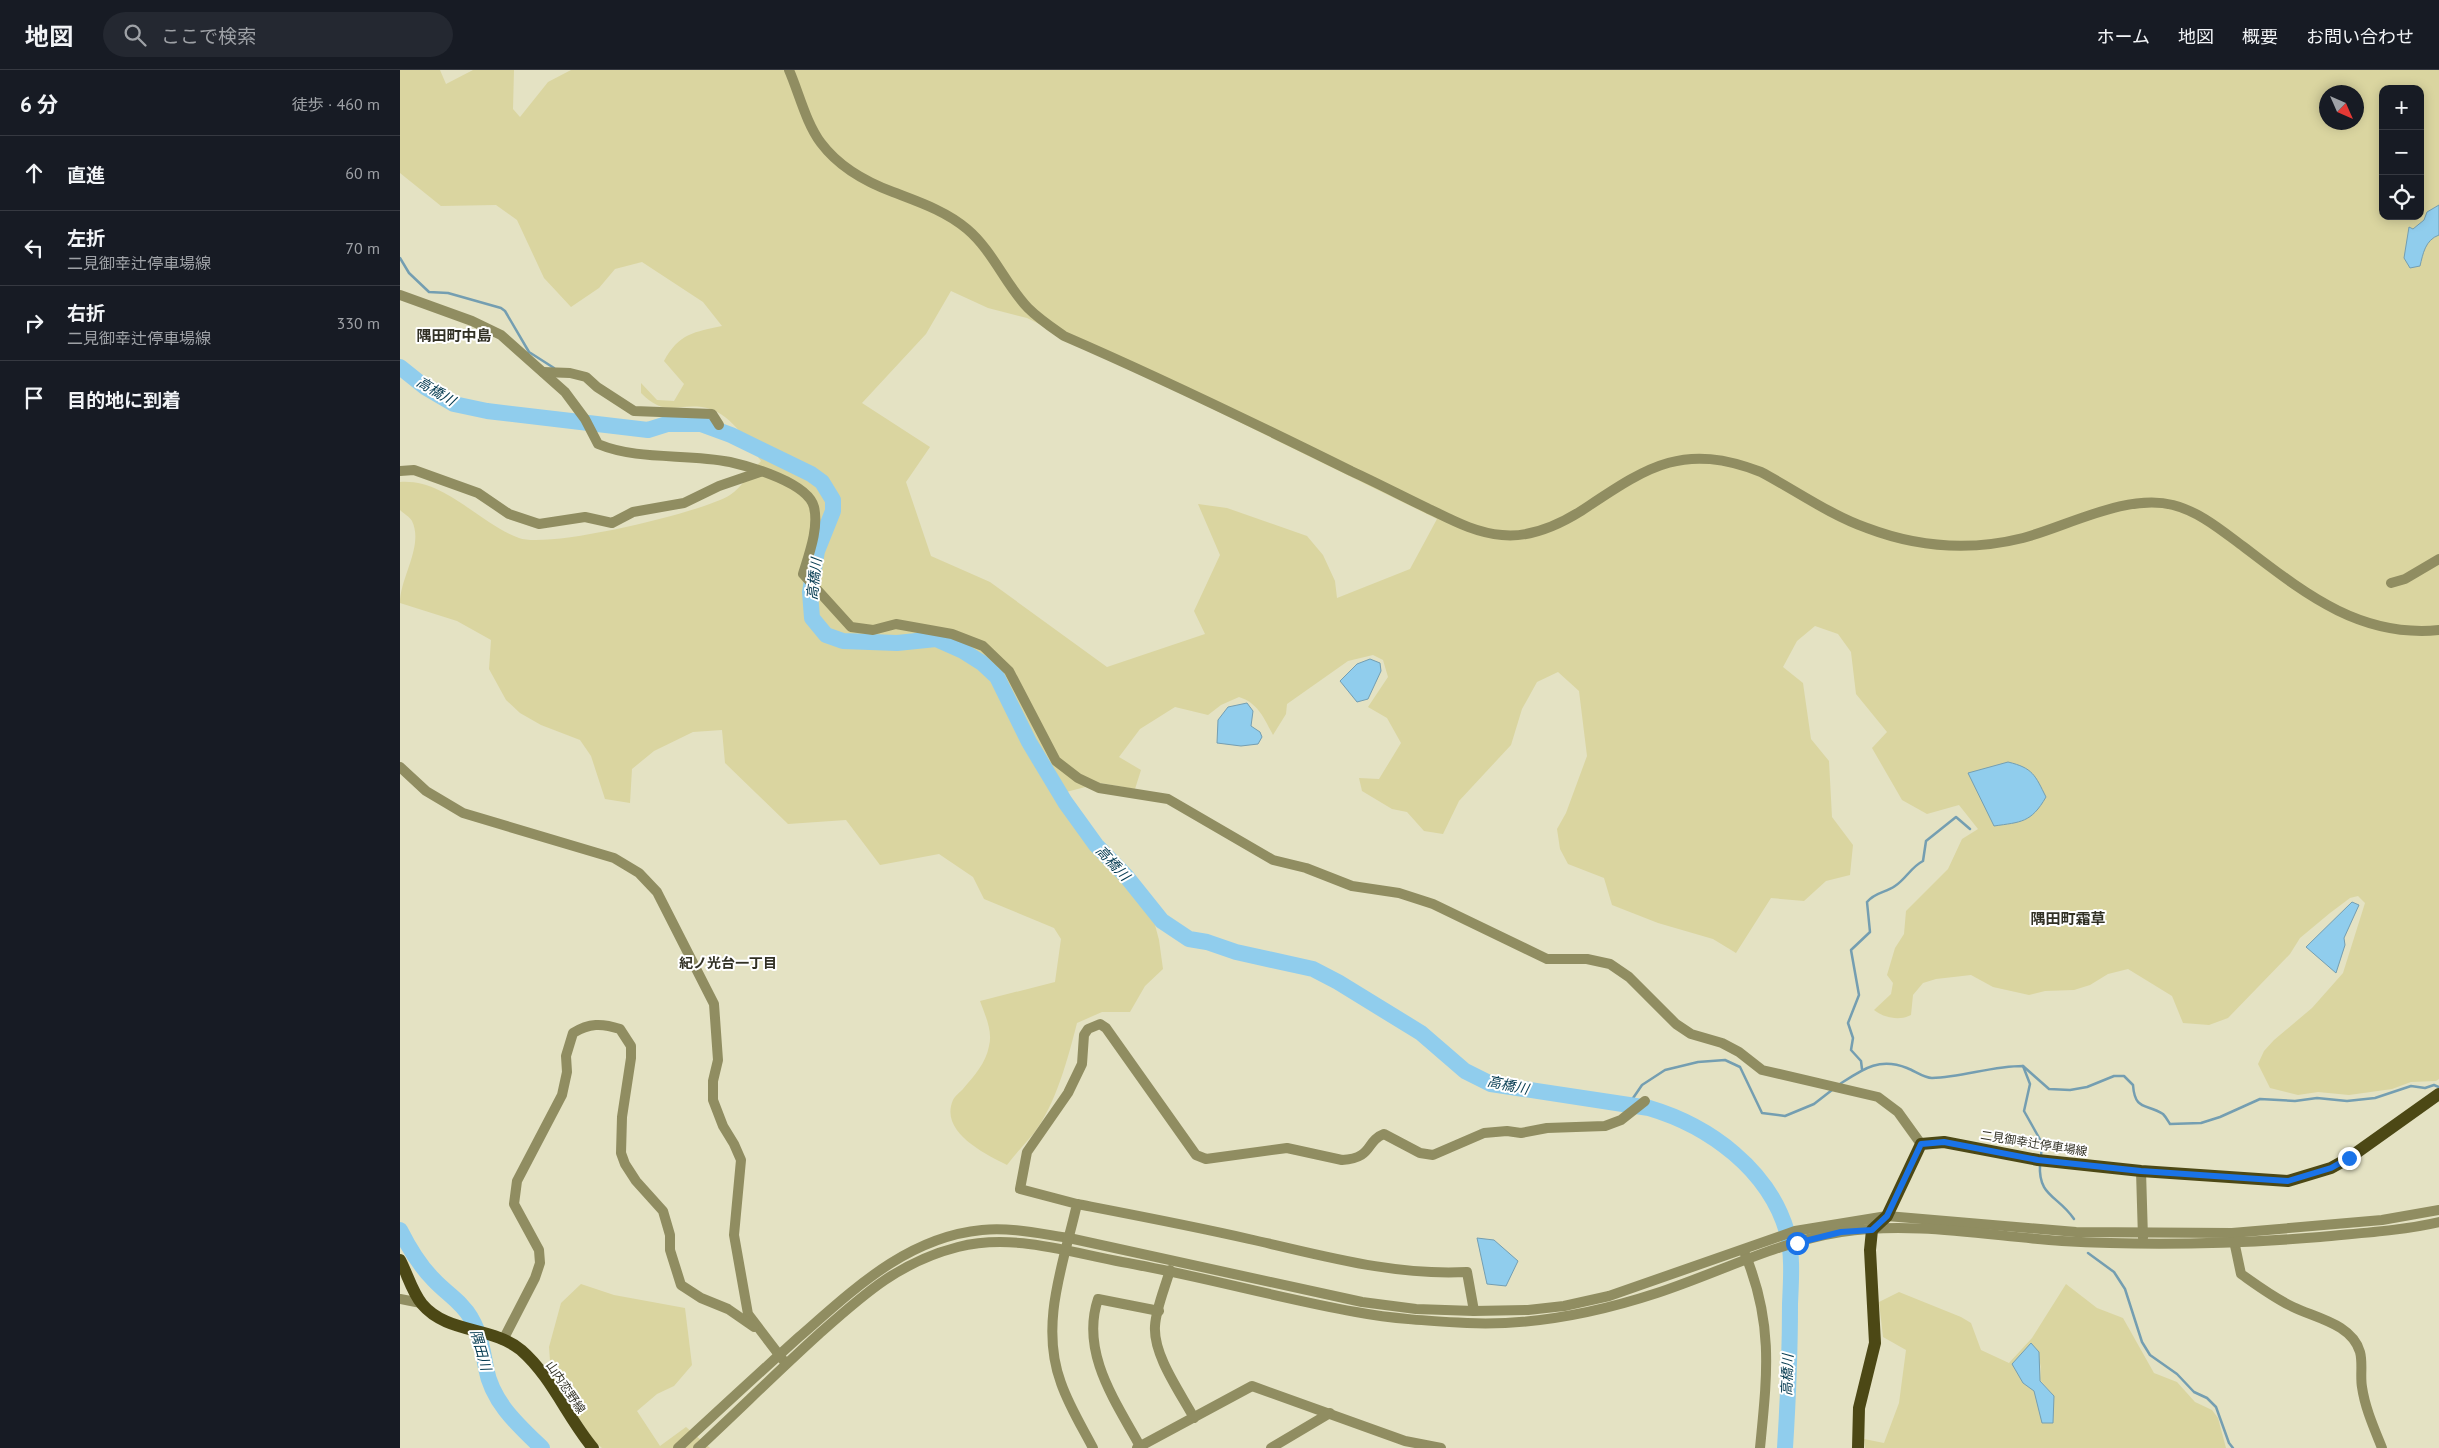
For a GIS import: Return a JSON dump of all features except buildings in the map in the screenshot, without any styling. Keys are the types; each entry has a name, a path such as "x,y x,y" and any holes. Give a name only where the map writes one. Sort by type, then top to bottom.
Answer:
{"main road":[{"name":"二見御幸辻停車場線","path":"1921,1144 1944,1142 2041,1161 2141,1171 2288,1181 2331,1168 2437,1095"},
{"path":"1858,1448 1859,1408 1875,1343 1870,1258 1872,1230 1887,1216 1921,1144"},
{"name":"山内恋野線","path":"400,1260 421,1303 433,1314 457,1327 504,1340 520,1349 538,1368 578,1430 593,1448"}],"street":[{"path":"789,70 821,143 835,158 854,174 884,189 932,208 968,230 986,248 1027,307 1045,324 1064,336 1266,429 1472,530 1513,536 1544,530 1567,519 1633,476 1655,466 1678,460 1697,458 1721,460 1746,466 1761,472 1866,528 1932,545 1965,546 1997,544 2024,538 2107,510 2156,502 2173,505 2202,516 2302,591 2336,612 2387,628 2408,632 2439,630"},
{"path":"400,295 472,321 501,335 565,392 585,418 598,444 626,453 730,462 792,482 807,495 814,506 815,520 803,574 822,597 851,627 873,630 896,624 952,634 983,646 1009,671 1056,761 1078,778 1099,788 1168,799 1273,860 1306,868 1352,886 1399,893 1432,904 1547,959 1587,959 1610,964 1629,977 1676,1024 1691,1034 1722,1043 1762,1070 1830,1084 1878,1097 1898,1112 1921,1144"},
{"path":"543,372 570,373 586,377 597,387 634,411 712,414 720,425"},
{"path":"400,471 406,469 414,470 478,494 514,516 539,524 585,517 612,523 633,512 684,503 719,486 760,472"},
{"path":"2391,583 2405,579 2439,559"},
{"path":"400,767 426,791 463,813 614,858 639,873 657,892 714,1004 718,1060 713,1081 713,1100 723,1126 741,1160 734,1235 746,1288 748,1314 785,1364"},
{"path":"504,1340 535,1278 540,1263 539,1250 514,1204 517,1180 562,1095 567,1072 566,1056 573,1034 590,1025 600,1024 620,1029 631,1046 622,1118 621,1153 625,1164 636,1181 663,1211 670,1235 670,1250 681,1285 701,1298 719,1304 734,1312 760,1332"},
{"path":"1474,1311 1467,1272 1440,1273 1378,1267 1207,1229 1077,1204 1020,1189 1027,1152 1068,1092 1082,1064 1084,1035 1088,1029 1100,1024 1111,1034 1196,1154 1206,1159 1287,1148 1342,1160 1351,1159 1361,1156 1378,1136 1384,1134 1420,1153 1433,1155 1484,1133 1507,1131 1521,1133 1547,1128 1605,1126 1621,1120 1645,1101"},
{"path":"2141,1171 2143,1244"},
{"path":"1077,1204 1065,1250 1054,1311 1053,1354 1062,1388 1094,1448"},
{"path":"698,1448 785,1364 886,1277 910,1264 961,1246 983,1242 1047,1245 1170,1270 1356,1312 1406,1319 1474,1323 1567,1316 1608,1307 1658,1293 1765,1252 1841,1232 1904,1227 2061,1241 2143,1244 2233,1237 2439,1210"},
{"path":"678,1448 779,1354 855,1288 891,1262 917,1248 951,1236 983,1230 1029,1232 1069,1238 1362,1302 1416,1309 1474,1311 1528,1310 1564,1306 1609,1296 1795,1231 1887,1216 2076,1232 2233,1237 2379,1232 2439,1222"},
{"path":"2233,1237 2241,1274 2268,1294 2292,1307 2337,1326 2354,1340 2360,1353 2361,1385 2369,1418 2382,1448"},
{"path":"1742,1249 1747,1259 1761,1306 1767,1347 1768,1366 1760,1448"},
{"path":"1170,1270 1155,1326 1158,1350 1194,1418"},
{"path":"400,1299 421,1303"},
{"path":"1159,1311 1098,1299 1093,1312 1093,1331 1098,1364 1103,1378 1140,1447 1252,1386 1330,1413 1401,1444 1441,1448"},
{"path":"1271,1448 1330,1413"}],"shaded area":[{"path":"400,70 440,70 446,84 473,70 514,70 513,109 520,117 548,82 571,70 2439,70 2439,1079 2436,1081 2411,1082 2392,1089 2349,1095 2318,1092 2298,1095 2270,1088 2258,1064 2264,1051 2274,1040 2312,1008 2343,973 2365,903 2358,896 2350,898 2300,938 2290,954 2228,1018 2209,1025 2183,1023 2172,996 2128,969 2108,974 2090,985 2074,990 2045,991 2029,995 1993,987 1971,975 1936,979 1923,983 1913,995 1911,1015 1907,1017 1892,1018 1874,1010 1891,994 1893,983 1887,975 1895,948 1904,934 1906,911 1948,869 1962,839 1978,829 1959,805 1927,814 1902,800 1872,748 1887,732 1856,694 1851,652 1838,634 1815,626 1797,641 1783,667 1803,683 1811,739 1829,761 1832,817 1853,845 1850,875 1826,881 1804,901 1771,898 1736,953 1713,939 1658,923 1612,905 1604,878 1568,864 1560,849 1557,829 1566,813 1587,756 1579,691 1558,672 1537,682 1522,709 1511,745 1459,801 1443,834 1424,831 1407,812 1392,809 1362,791 1359,778 1379,779 1401,743 1387,718 1368,707 1388,677 1383,660 1373,655 1348,661 1287,704 1286,714 1273,735 1256,707 1239,697 1221,705 1208,715 1175,707 1140,729 1119,757 1141,770 1135,789 1101,783 1066,792 1099,840 1146,891 1159,940 1163,969 1145,986 1130,1012 1102,1012 1077,1023 1065,1066 1049,1108 1034,1133 1007,1165 987,1155 966,1140 952,1122 950,1112 953,1100 975,1074 987,1052 990,1035 980,1001 1055,982 1061,939 1054,928 984,899 973,877 939,854 880,865 846,820 788,824 725,763 722,730 693,732 654,751 632,769 630,803 605,799 591,756 580,740 541,725 520,713 506,700 489,669 491,640 457,621 400,603 413,551 415,531 412,521 400,510 400,482 417,483 432,487 447,494 504,531 519,538 535,540 591,534 689,511 730,495 761,461 744,436 721,414 702,407 663,407 649,400 641,393 641,383 657,400 674,401 684,384 664,361 676,345 688,335 722,326 703,302 642,262 615,269 599,288 571,307 544,278 517,220 496,205 441,206 400,173","holes":["951,291 988,308 1027,318 1437,519 1410,569 1337,598 1335,581 1323,555 1307,536 1227,508 1198,504 1220,555 1194,611 1205,634 1107,667 990,582 931,556 906,482 930,447 862,403 926,334"]},
{"path":"581,1284 614,1295 685,1308 692,1365 674,1386 657,1394 637,1411 660,1446 686,1427 710,1448 602,1448 594,1441 551,1375 549,1347 561,1303"},
{"path":"2066,1284 2097,1308 2123,1318 2154,1373 2177,1382 2195,1402 2212,1410 2218,1418 2226,1448 1865,1448 1864,1439 1884,1443 1899,1403 1906,1350 1883,1337 1879,1302 1899,1292 1961,1317 1971,1323 1981,1350 2009,1363 2032,1338","holes":["2041,1363 2040,1380 2054,1396 2042,1422 2034,1391"]}],"water":[{"path":"2439,205 2439,235 2434,237 2428,244 2420,266 2410,268 2404,258 2409,227 2413,229 2424,220 2427,212"},
{"path":"1370,659 1380,663 1381,671 1368,699 1357,702 1340,681 1357,664"},
{"path":"1247,703 1253,711 1251,726 1260,732 1262,737 1258,744 1241,746 1217,743 1218,720 1228,707"},
{"path":"2008,762 2028,770 2036,778 2046,797 2041,806 2030,817 2018,822 1994,826 1968,773"},
{"path":"2352,902 2359,905 2344,938 2345,945 2336,973 2306,947"},
{"path":"1477,1238 1494,1240 1518,1261 1506,1286 1487,1284"},
{"path":"2031,1343 2039,1352 2040,1381 2054,1396 2053,1423 2042,1423 2034,1391 2023,1383 2012,1364"}],"waterway":[{"path":"400,258 409,273 429,292 448,293 501,308 505,311 529,352 554,368"},
{"name":"高橋川","path":"400,367 425,387 454,404 487,411 648,430 667,424 701,424 731,435 811,474 822,482 833,500 833,511 817,551 810,592 812,618 826,635 843,641 897,643 936,639 963,651 982,663 997,677 1029,742 1065,802 1096,845 1126,876 1162,921 1189,939 1207,942 1236,952 1313,969 1338,982 1421,1033 1465,1071 1491,1084 1649,1108 1694,1126 1715,1139 1752,1170 1766,1189 1778,1210 1789,1240 1791,1277 1785,1448"},
{"path":"664,417 698,419 705,421 715,429"},
{"path":"1862,1069 1861,1061 1851,1050 1853,1038 1848,1023 1859,995 1851,950 1870,932 1867,902 1873,896 1895,886 1915,866 1923,861 1926,841 1956,817 1970,829"},
{"path":"1629,1104 1642,1085 1665,1070 1698,1062 1725,1060 1740,1067 1762,1113 1785,1116 1814,1104 1832,1090"},
{"path":"1840,1084 1864,1069 1880,1064 1897,1065 1929,1078 1955,1076 2011,1066 2023,1066 2049,1089 2070,1090 2087,1087 2114,1076 2124,1076 2133,1085 2134,1094 2139,1103 2163,1114 2170,1124 2201,1123 2220,1117 2260,1099 2295,1101 2317,1098 2347,1101 2375,1098 2411,1086 2425,1088 2434,1085 2439,1087"},
{"path":"2023,1066 2030,1084 2024,1111 2042,1143 2041,1156"},
{"path":"2040,1164 2040,1175 2046,1190 2074,1219"},
{"name":"隅田川","path":"400,1230 424,1268 467,1312 479,1336 489,1380 494,1392 507,1412 542,1448"},
{"path":"2088,1253 2114,1272 2125,1289 2142,1342 2150,1355 2177,1374 2194,1392 2207,1398 2216,1407 2229,1443 2233,1448"}],"district":[{"name":"隅田町中島","path":"454,335"},
{"name":"隅田町霜草","path":"2068,918"},
{"name":"紀ノ光台一丁目","path":"728,963"}],"route":[{"path":"1797,1243 1841,1232 1872,1230 1887,1216 1921,1144 1944,1142 2038,1160 2141,1171 2288,1181 2331,1168 2349,1158"}]}
